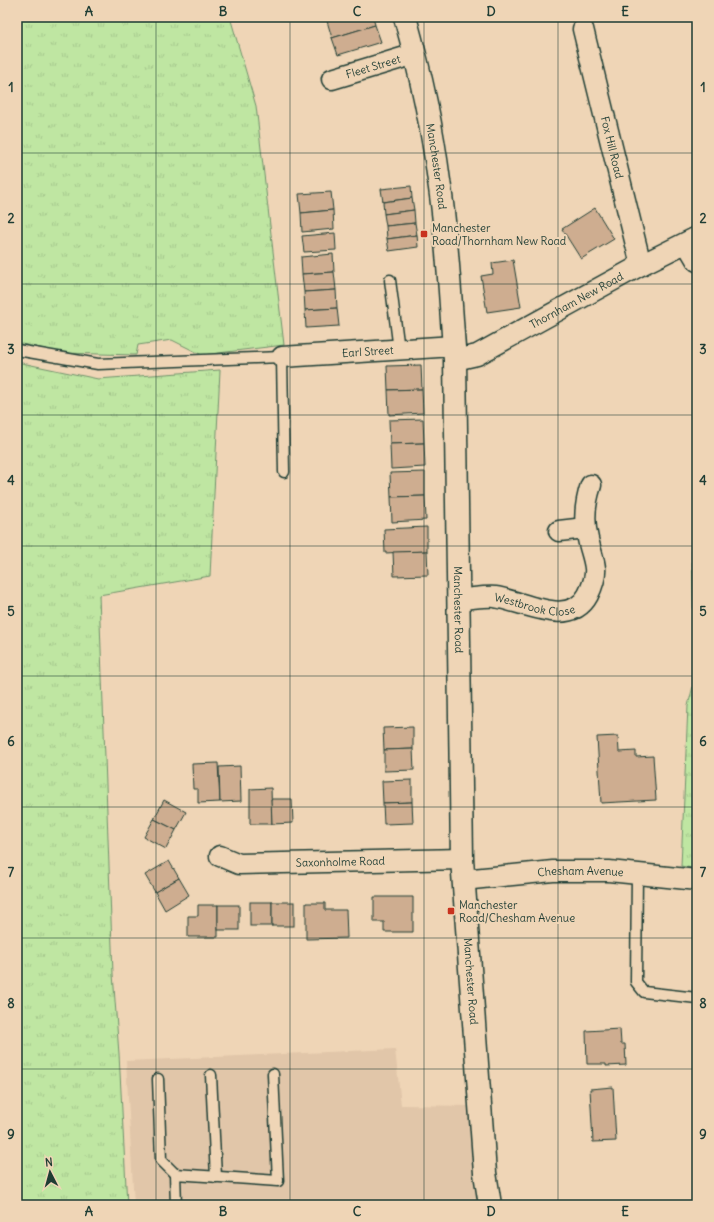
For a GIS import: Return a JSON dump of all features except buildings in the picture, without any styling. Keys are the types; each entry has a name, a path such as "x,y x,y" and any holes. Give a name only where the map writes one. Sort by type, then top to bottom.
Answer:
{"main road":[{"name":"Manchester Road","path":"405,17 415,54 429,119 440,182 451,296 454,353 459,599 462,859 485,1172 490,1205"}],"street":[{"name":"Fox Hill Road","path":"583,29 642,265"},
{"name":"Fleet Street","path":"332,79 415,54"},
{"name":"Thornham New Road","path":"454,353 477,355 642,265 692,240"},
{"path":"692,240 697,261"},
{"name":"Earl Street","path":"282,357 399,350 454,353"},
{"name":"Westbrook Close","path":"459,599 494,597 520,602 545,611 562,612 573,608 586,599 592,587 596,571 585,528 585,509 591,485"},
{"path":"559,531 585,528"},
{"name":"Saxonholme Road","path":"220,856 239,864 462,859"},
{"name":"Chesham Avenue","path":"463,880 553,871 609,870 697,880"}],"lane":[{"path":"390,280 399,350"},
{"path":"17,350 98,364 282,357 284,472"},
{"path":"637,873 636,982 644,992 697,998"},
{"path":"158,1079 161,1160 175,1174 278,1181 273,1074"},
{"path":"211,1075 216,1177"},
{"path":"175,1174 176,1205"}],"shaded area":[{"path":"395,1049 401,1105 472,1106 477,1205 134,1205 126,1061"}],"green space":[{"path":"17,17 230,17 256,106 284,345 202,355 172,340 138,345 136,355 63,353 17,343"},
{"path":"17,362 98,379 220,370 210,576 99,595 113,974 127,1205 17,1205"},
{"path":"697,549 697,869 681,866 688,706 695,678 692,551"}],"place":[{"name":"Manchester Road/Thornham New Road","path":"424,234"},
{"name":"Manchester Road/Chesham Avenue","path":"451,911"}]}
